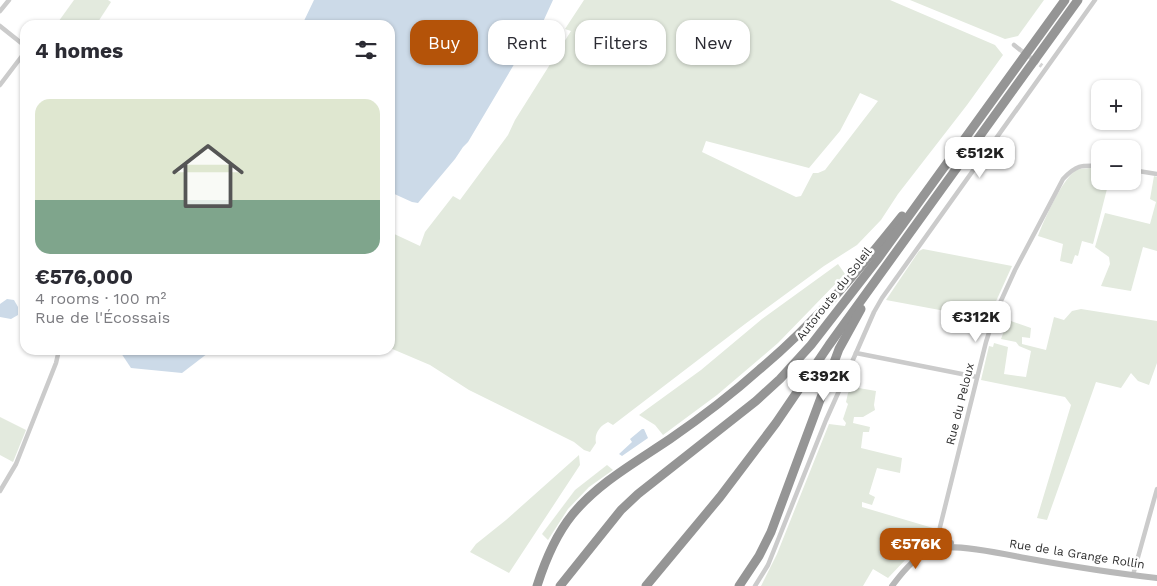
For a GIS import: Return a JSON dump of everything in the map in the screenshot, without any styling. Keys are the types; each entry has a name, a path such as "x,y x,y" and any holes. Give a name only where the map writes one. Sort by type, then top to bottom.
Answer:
{"highway":[{"name":"Autoroute du Soleil","path":"560,586 621,510 638,494 756,400 790,368 838,312 1065,0"},
{"name":"Autoroute du Soleil","path":"646,586 720,497 771,430 829,345 1078,0"},
{"path":"738,586 759,556 772,532 832,366 844,338 967,154"},
{"path":"537,586 542,569 555,541 565,524 584,501 615,476 712,408 780,352 824,309 923,189 942,169"}],"main road":[{"name":"Rue de la Grange Rollin","path":"938,546 1157,578"},
{"path":"888,586 912,558 928,547 938,546"},
{"path":"892,586 913,562 938,546"}],"street":[{"path":"0,11 9,0"},
{"path":"755,586 768,565 826,420 882,298 1044,68 1095,0"},
{"path":"0,26 20,42"},
{"path":"1014,45 1019,49"},
{"path":"0,85 20,59"},
{"name":"Rue du Peloux","path":"938,546 955,465 986,342 1000,301 1063,179 1072,169 1078,166 1091,166"},
{"path":"1141,171 1157,174"},
{"path":"856,353 978,376"},
{"path":"0,491 16,464 58,355"},
{"path":"1132,575 1157,489"}],"shaded area":[{"path":"74,0 108,0 111,2 99,20 60,20"},
{"path":"584,0 890,0 995,45 1003,55 898,194 881,220 857,245 824,266 745,324 613,425 608,422 602,426 598,430 596,443 590,452 574,442 469,390 430,365 395,350 395,234 420,246 425,232 453,196 460,200 508,135 515,120 550,65 565,65 565,41 571,31 565,29","holes":["860,93 878,101 825,170 813,173 801,196 796,197 702,152 706,141 809,168 840,131"]},
{"path":"910,0 1044,0 1018,36 1005,39"},
{"path":"1091,168 1091,190 1107,190 1093,244 1082,241 1078,256 1075,255 1072,264 1060,261 1063,244 1038,236 1059,191 1070,176 1080,169"},
{"path":"1154,176 1157,177 1157,251 1143,247 1131,291 1101,286 1110,264 1109,257 1095,247 1105,213 1150,224 1156,202 1150,199"},
{"path":"923,249 1012,266 988,319 886,300 919,251"},
{"path":"838,264 845,274 778,343 717,395 663,435 655,425 639,415 701,370 762,319"},
{"path":"1081,309 1157,321 1157,363 1149,385 1138,381 1131,373 1121,388 1096,382 1047,520 1037,518 1071,405 1065,397 981,380 989,346 993,347 994,343 1008,347 1004,374 1026,377 1031,351 1019,346 1016,342 1001,339 1008,320 1031,328 1030,338 1022,337 1022,344 1046,350 1054,317 1064,320 1072,311"},
{"path":"853,387 876,391 875,410 863,417 854,417 853,423 870,427 869,432 863,432 861,448 902,458 900,473 877,468 869,494 875,497 872,505 862,502 862,507 933,528 927,537 888,578 873,569 863,586 761,586 777,554 829,424 845,426 846,423 843,419 848,404 846,402 848,393"},
{"path":"0,417 26,430 13,462 0,455"},
{"path":"579,455 580,465 509,573 470,552 476,544"},
{"path":"607,465 613,470 589,487 568,509 548,540 542,534 575,490"}],"water":[{"path":"314,0 553,0 544,20 488,20 488,65 514,65 468,142 418,203 395,194 395,20 304,20"},
{"path":"7,299 14,300 18,307 18,315 11,319 0,317 0,304"},
{"path":"122,355 205,355 182,373 131,368"},
{"path":"644,429 648,438 622,456 619,454 632,442 630,439"}],"tunnel":[{"path":"1019,49 1042,66"}]}
